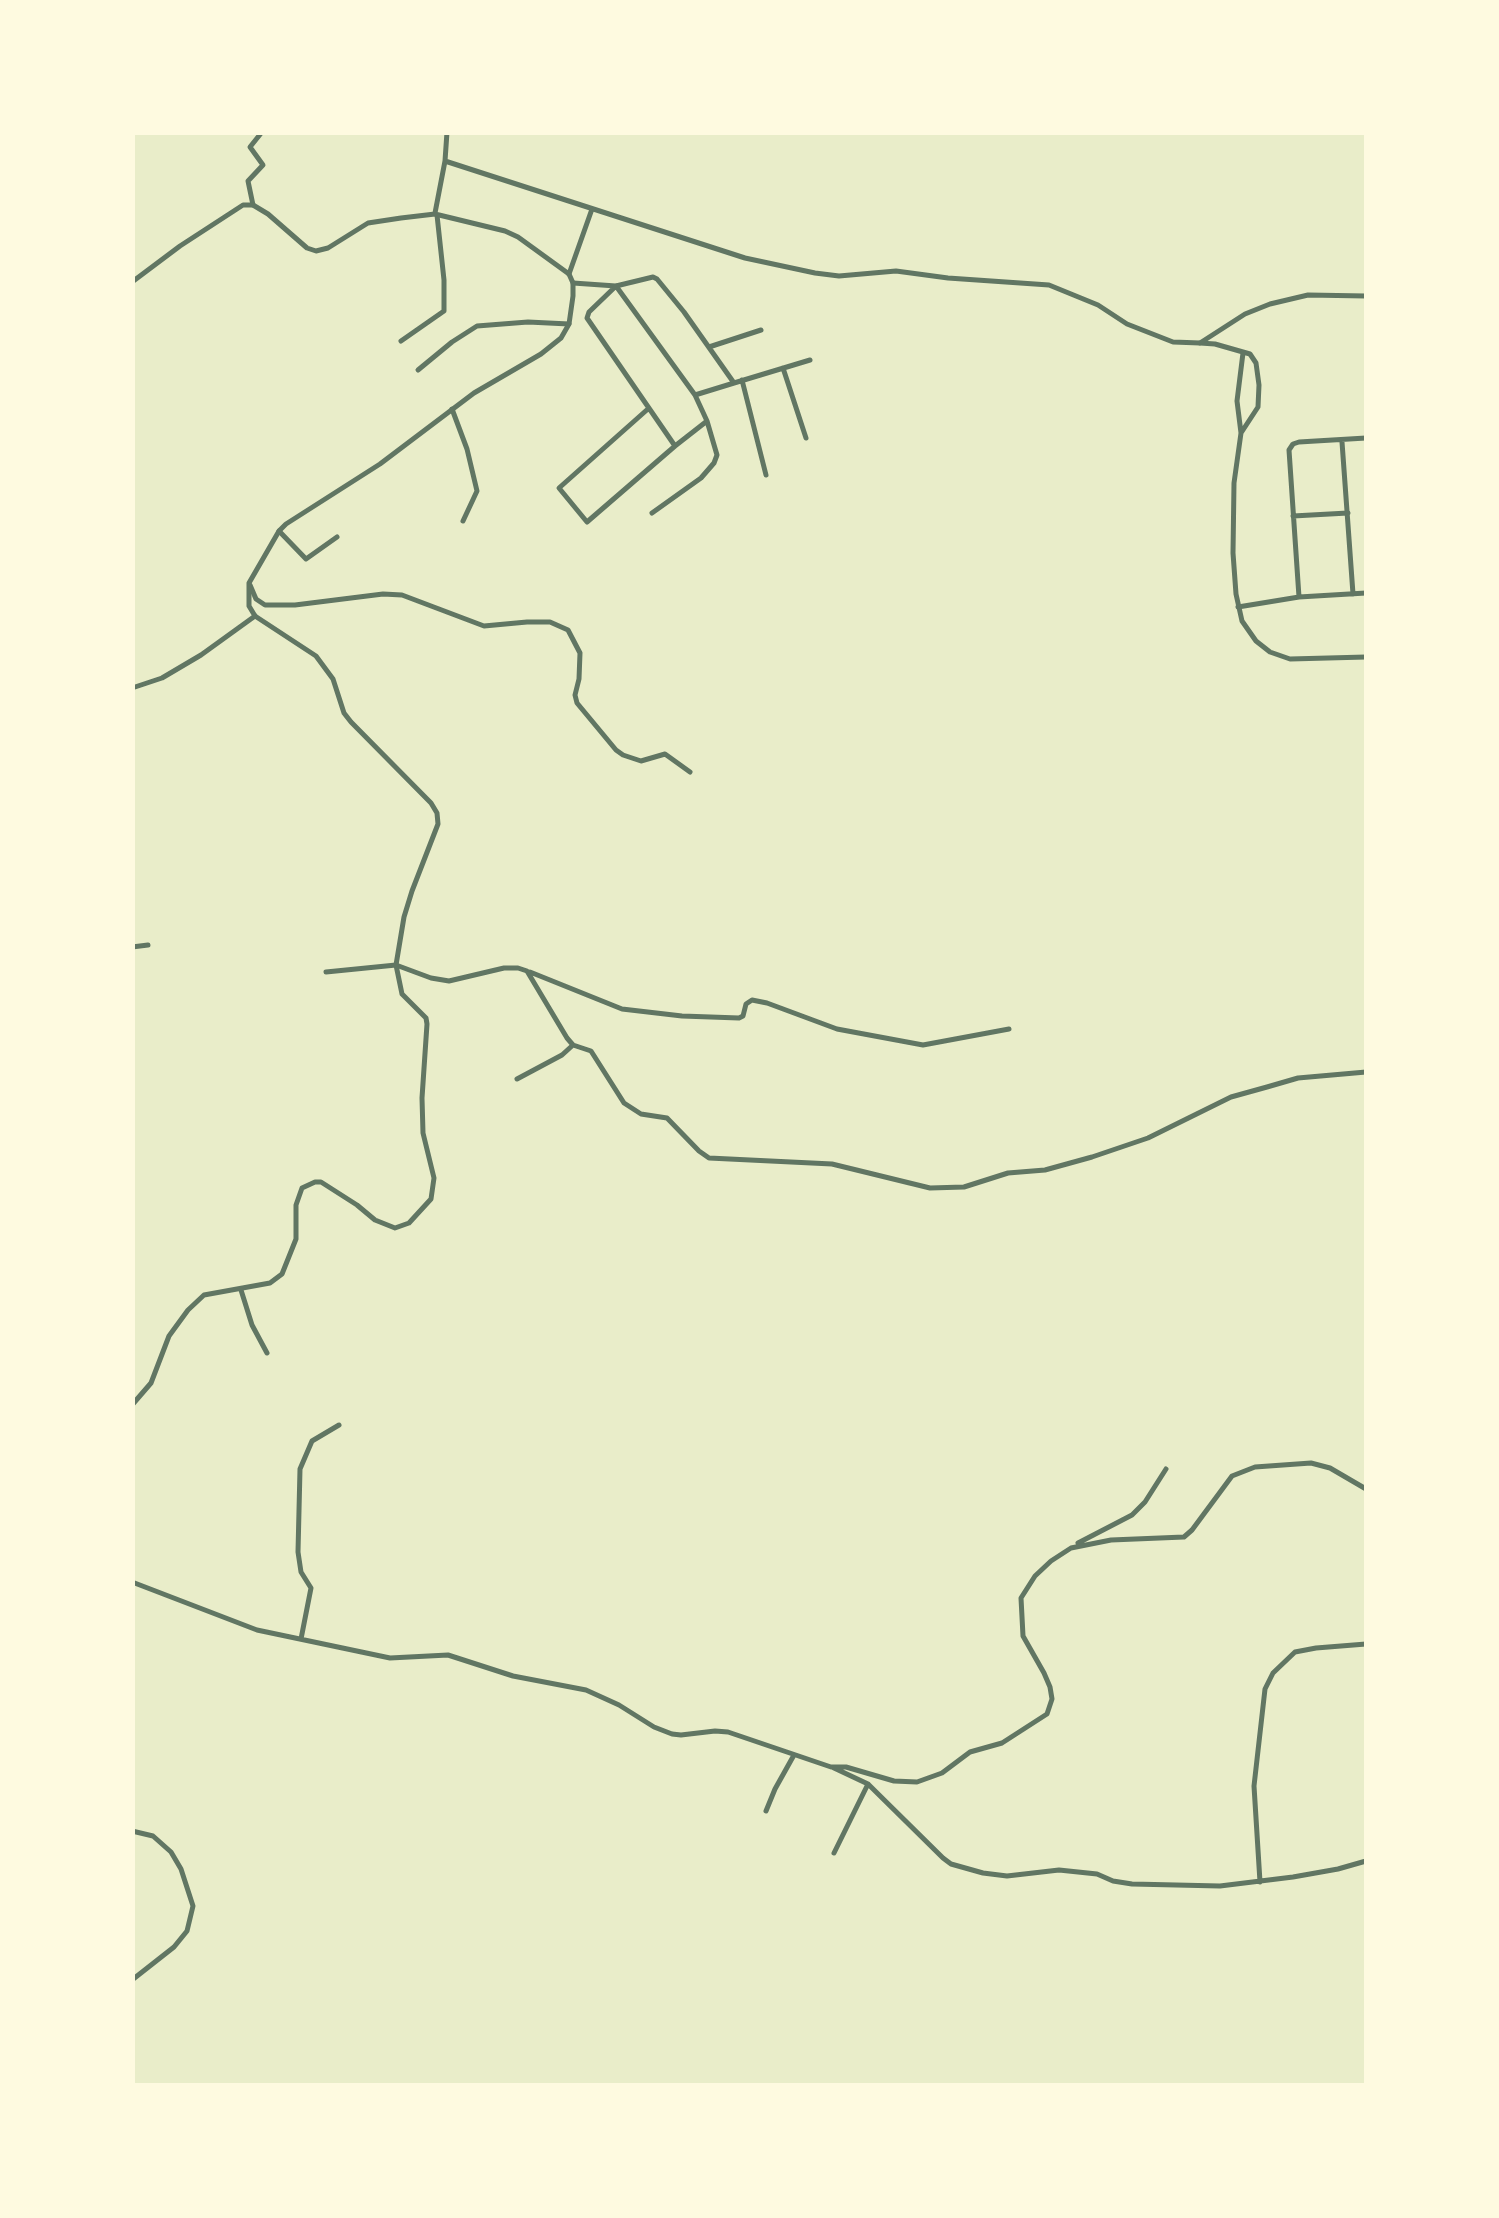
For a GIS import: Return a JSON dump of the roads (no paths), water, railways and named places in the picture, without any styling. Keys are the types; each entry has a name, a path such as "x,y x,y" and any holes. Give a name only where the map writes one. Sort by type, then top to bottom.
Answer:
{"street":[{"path":"253,205 248,181 263,164 250,147 262,132"},
{"path":"401,341 444,311 436,214 447,132"},
{"path":"445,161 746,258 839,276 910,272 1048,285 1173,342 1215,344 1250,354 1260,384 1258,406 1241,433"},
{"path":"132,282 242,205 253,205 316,251 368,224 436,214 505,231 532,246 568,274 573,283 569,324 560,338 541,354 474,392 380,464 286,524 249,582 249,606 255,616 316,656 333,679 346,717 437,813 438,824 404,917 396,965 402,994 428,1024 422,1098 424,1141 434,1178 431,1200 408,1223 395,1228 374,1220 321,1182 307,1184 298,1194 296,1239 282,1274 270,1284 204,1295 168,1336 151,1384 132,1406"},
{"path":"568,274 592,208"},
{"path":"573,283 616,286 657,279 734,383"},
{"path":"616,286 695,396 716,455 701,478 652,513"},
{"path":"616,286 588,318 675,446"},
{"path":"1200,343 1244,314 1270,304 1308,295 1366,296"},
{"path":"418,370 477,326 569,324"},
{"path":"709,347 761,330"},
{"path":"1242,353 1233,553 1242,621 1256,641 1290,660 1366,657"},
{"path":"695,396 810,360"},
{"path":"783,368 806,438"},
{"path":"742,380 766,476"},
{"path":"649,408 559,488 587,522 707,421"},
{"path":"452,409 477,491 462,521"},
{"path":"1299,597 1290,446 1296,442 1366,438"},
{"path":"1342,441 1353,594"},
{"path":"1292,516 1348,513"},
{"path":"278,531 306,559 337,537"},
{"path":"249,582 256,600 265,604 402,595 484,626 550,622 568,630 580,653 577,703 616,750 641,761 665,754 690,772"},
{"path":"1238,607 1299,597 1366,593"},
{"path":"132,688 162,678 255,616"},
{"path":"132,948 148,945"},
{"path":"326,972 396,965 431,978 450,980 518,968 622,1009 739,1018 752,1000 841,1030 923,1045 1009,1029"},
{"path":"528,971 567,1038 591,1051 626,1105 641,1114 668,1118 709,1158 832,1164 934,1189 964,1187 1008,1173 1046,1170 1092,1157 1148,1138 1231,1097 1283,1082 1366,1072"},
{"path":"517,1079 562,1055 573,1044"},
{"path":"241,1290 252,1325 268,1353"},
{"path":"300,1638 311,1588 301,1572 298,1552 300,1470 312,1442 338,1425"},
{"path":"1071,1548 1111,1540 1184,1537 1232,1476 1255,1467 1311,1463 1330,1468 1366,1489"},
{"path":"831,1767 846,1766 894,1780 925,1781 942,1774 970,1752 1002,1743 1048,1714 1050,1687 1023,1636 1023,1592 1051,1560 1132,1515 1166,1469"},
{"path":"132,1582 256,1630 390,1658 448,1655 513,1676 586,1690 672,1734 728,1732 831,1767 868,1784 951,1864 983,1873 1008,1876 1059,1870 1097,1874 1132,1884 1220,1886 1338,1869 1366,1861"},
{"path":"1260,1882 1254,1786 1264,1689 1273,1672 1294,1652 1366,1644"},
{"path":"766,1811 794,1755"},
{"path":"834,1853 868,1784"},
{"path":"132,1832 154,1836 171,1852 181,1869 192,1906 187,1930 174,1947 132,1980"}]}
